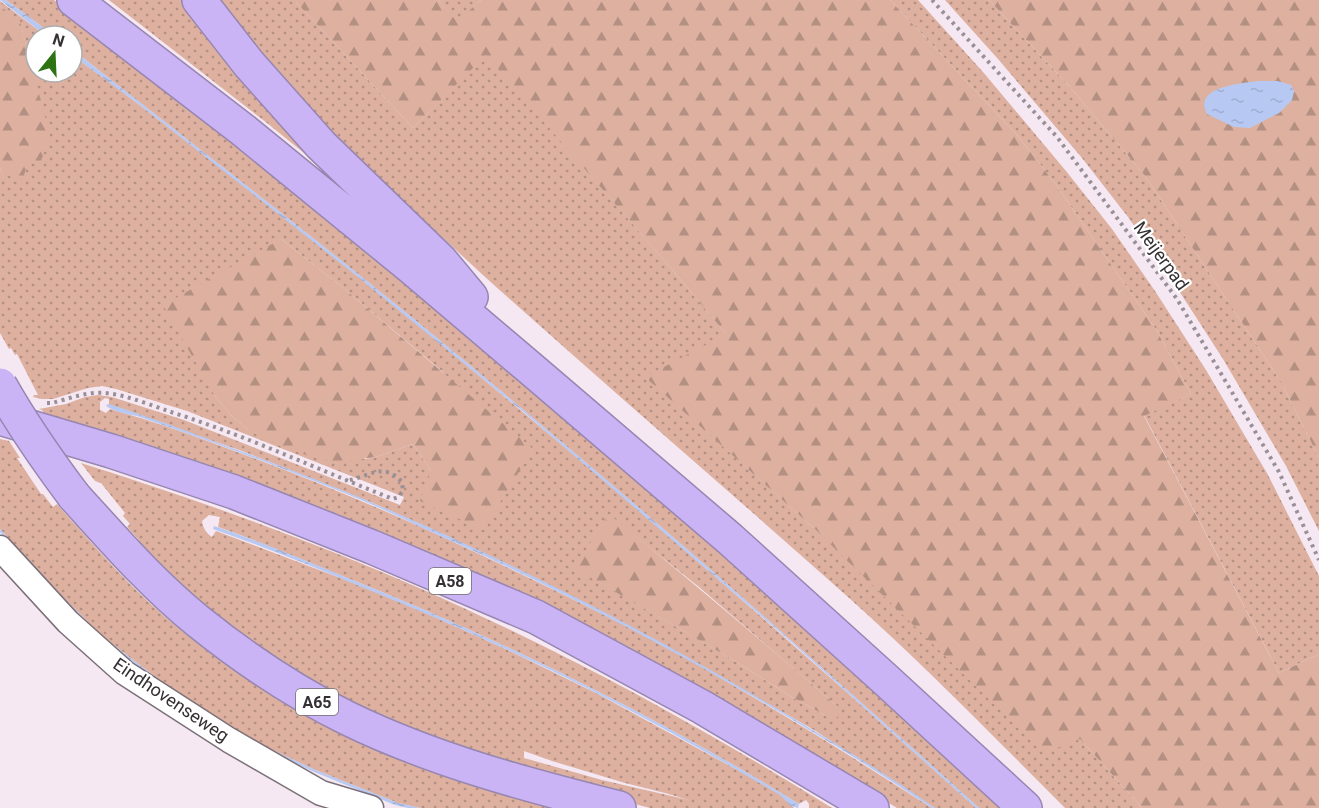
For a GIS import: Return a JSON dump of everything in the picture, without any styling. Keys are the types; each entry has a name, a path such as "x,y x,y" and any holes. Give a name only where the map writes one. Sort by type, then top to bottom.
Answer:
{"highway":[{"path":"74,0 252,138 411,267 530,368 730,539 1025,808"},
{"path":"199,0 249,64 321,145 441,261 530,368"},
{"name":"A65","path":"0,385 44,456 74,496 131,560 190,614 237,651 310,699 389,737 542,788 619,808"},
{"name":"A58","path":"0,418 111,451 234,492 372,547 536,617 702,706 872,808"}],"street":[{"name":"Eindhovenseweg","path":"0,548 68,622 125,673 229,740 321,793 371,808"}],"path":[{"name":"Meijerpad","path":"932,0 1057,137 1177,299 1279,472 1319,560"},
{"path":"44,403 52,404 89,393 103,392 196,420 274,450 345,480 393,499 399,497 403,492 402,482 394,474 385,471 345,480"}],"green space":[{"path":"6,0 54,0 182,100 600,443 1006,808 979,808 717,575 517,404 356,272 84,58 84,24 39,24"},
{"path":"109,0 188,0 389,222 267,123"},
{"path":"220,0 297,0 296,2 413,128 486,54 727,335 646,377 817,531 1080,739 1142,808 1065,808 876,622 484,276 381,180 264,59 266,58"},
{"path":"438,0 481,0 457,22"},
{"path":"438,0 457,21 481,0 890,0 1018,136 1054,182 1157,331 1191,394 1144,416 1279,673 1319,654 1319,808 1142,808 1080,739 1044,753 817,531 645,377 726,334 486,55 413,128 295,1"},
{"path":"890,0 918,0 983,72 1066,171 1112,229 1155,291 1206,370 1268,475 1319,576 1319,654 1279,673 1144,415 1191,394 1157,331 1054,182 1018,136"},
{"path":"945,0 989,0 1069,86 1145,176 1280,380 1319,458 1319,531 1286,466 1223,359 1128,217 1082,158"},
{"path":"989,0 1319,0 1319,458 1280,380 1145,176 1069,86"},
{"path":"0,1 30,24 24,24 24,37 20,22 0,6"},
{"path":"0,6 20,21 24,36 24,84 37,84 50,135 41,161 27,165 23,179 2,174 0,168"},
{"path":"84,64 292,224 467,365 724,584 976,808 935,808 814,730 699,666 756,698 932,808 897,808 791,742 45,416 39,409 66,404 85,397 98,395 112,397 184,420 400,505 404,497 187,411 116,389 102,386 53,399 33,397 38,395 17,354 15,355 11,348 9,349 0,333 0,168 2,174 27,84 84,84","holes":["281,239 443,372 483,530 431,471 413,444 365,459 248,430 214,395","105,398 109,399 109,405 242,451 373,503 443,534 595,608 664,646 580,603 378,508 190,435 110,409 106,413 100,410 100,402","609,515 699,587 837,706 828,717 575,568"]},
{"path":"281,239 347,291 533,449 483,530 420,501 431,471 413,444 376,457 338,462 311,457 248,430 214,395 163,305"},
{"path":"0,439 9,441 20,458 17,458 41,494 53,507 57,504 141,595 193,640 256,685 322,724 557,808 420,808 398,803 313,769 241,735 192,705 102,636 0,529"},
{"path":"81,463 271,528 462,607 650,702 832,808 809,808 806,800 799,804 689,740 520,653 404,601 218,527 220,517 209,515 202,521 205,530 212,537 216,531 343,579 512,652 598,694 741,772 781,795 794,808 650,808 517,773 296,682 137,552 139,540 127,527 130,524 123,516 125,513 101,483 95,481","holes":["524,751 625,783 689,800 602,780 524,758"]},
{"path":"609,514 837,706 840,710 839,716 828,717 790,696 735,661 574,568"}],"water":[{"path":"0,0 6,0 39,24 31,24"},
{"path":"84,58 356,272 517,404 717,575 979,808 976,808 791,642 521,410 353,273 84,64"},
{"path":"1258,81 1278,81 1291,85 1294,91 1292,100 1279,113 1250,128 1234,127 1207,114 1204,106 1205,100 1214,91"},
{"path":"108,404 165,423 344,491 537,578 725,678 861,760 935,808 822,737 709,671 535,580 366,502 227,448 137,416 113,410 106,406"},
{"path":"214,526 280,550 404,601 520,653 689,740 799,804 798,808 791,806 780,795 681,738 546,668 396,601 213,529"},
{"path":"0,529 102,636 192,705 241,735 313,769 398,803 420,808 395,805 312,771 239,737 190,706 97,634 0,532"}]}
